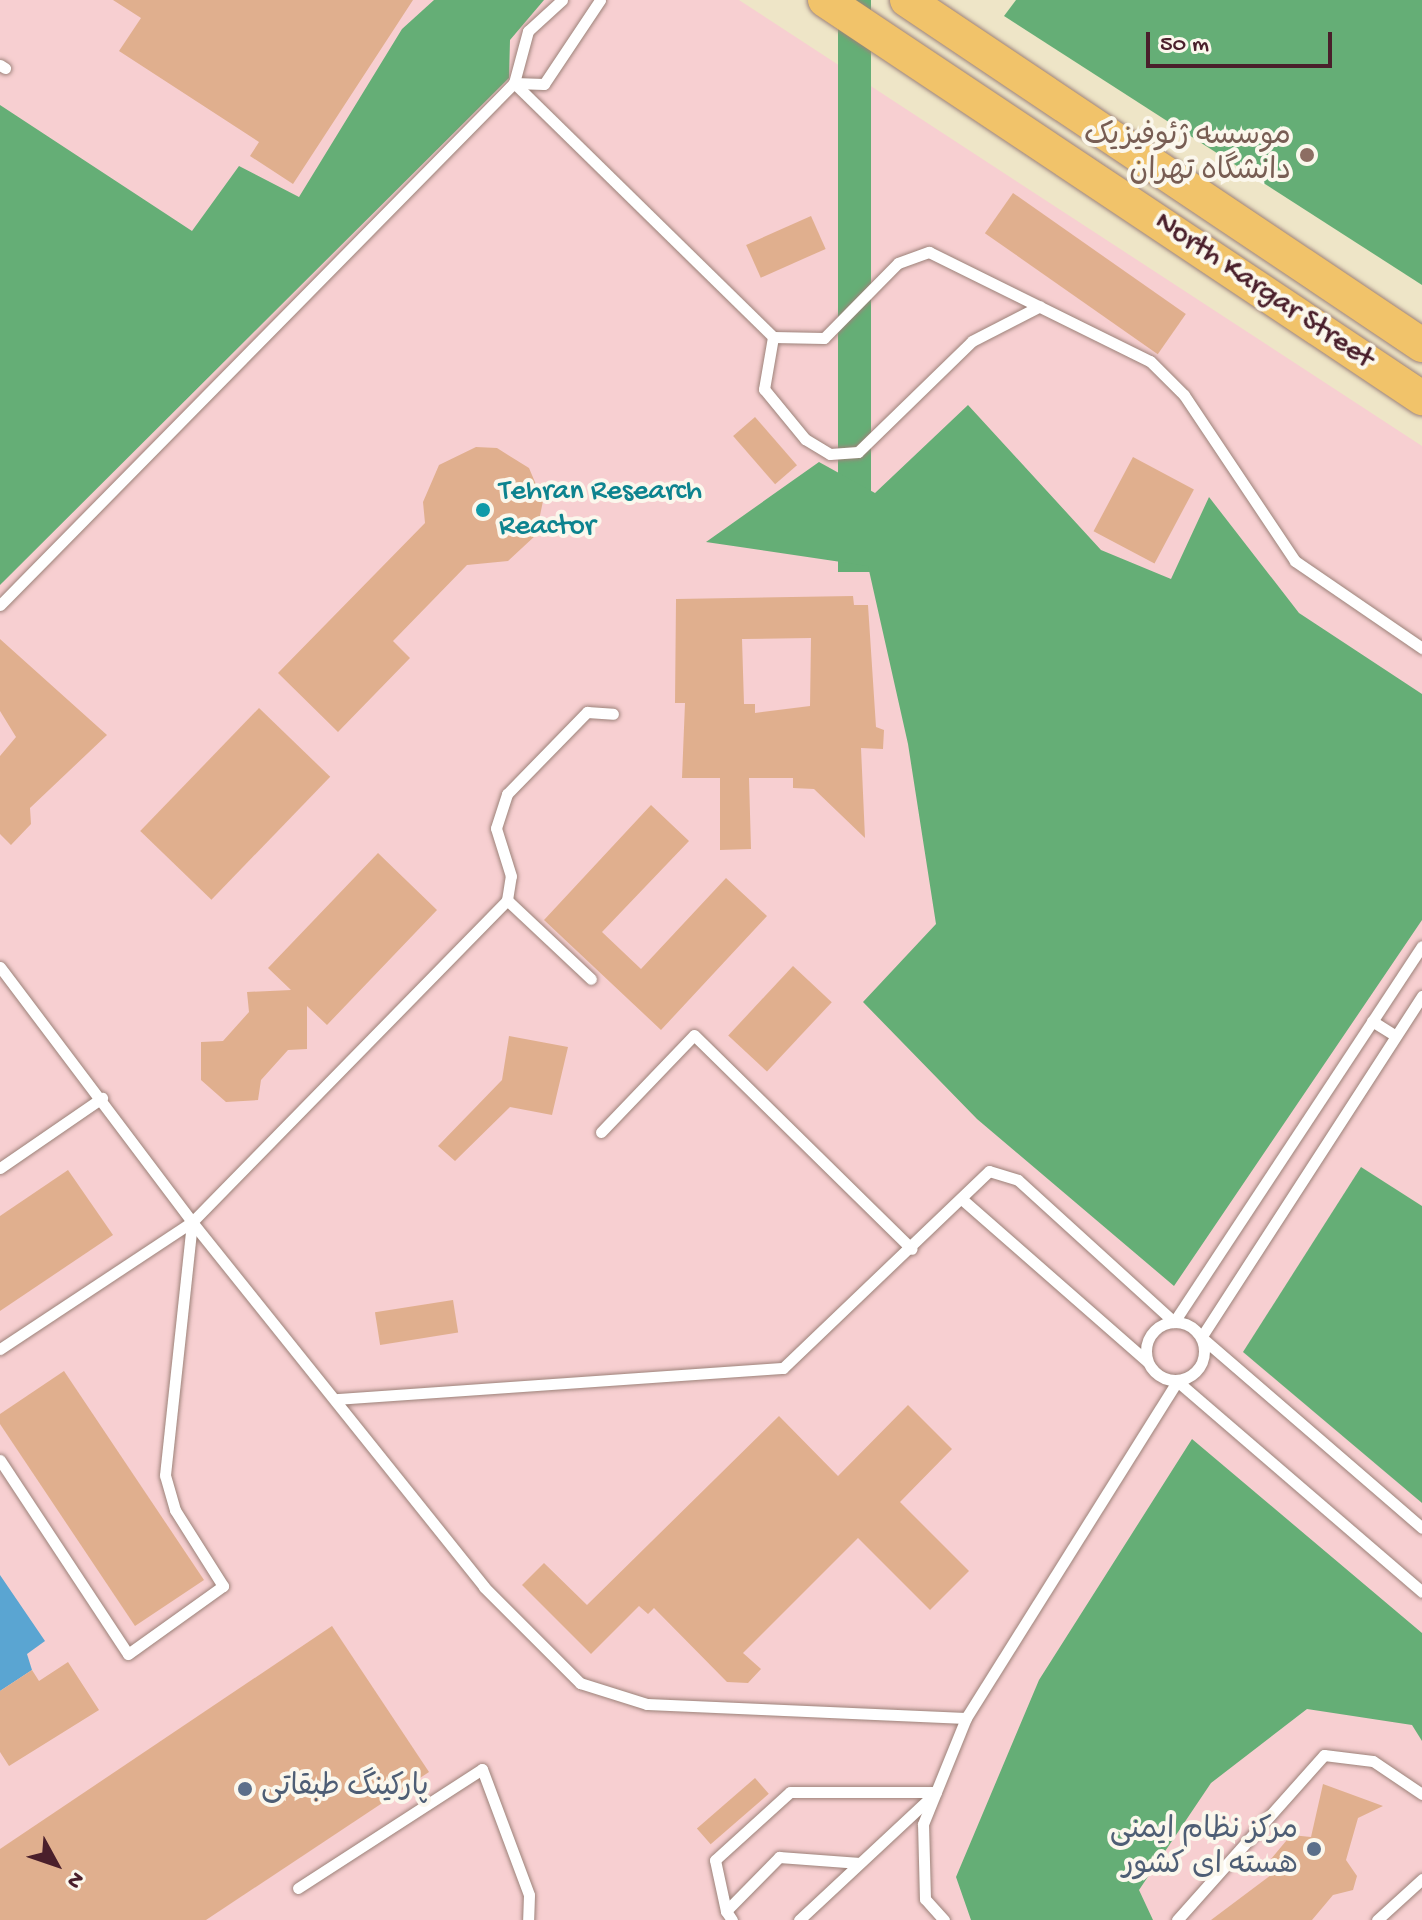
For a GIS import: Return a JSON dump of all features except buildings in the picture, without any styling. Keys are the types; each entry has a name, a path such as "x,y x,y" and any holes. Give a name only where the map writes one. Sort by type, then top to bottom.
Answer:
{"main road":[{"name":"North Kargar Street","path":"825,0 1422,398"},
{"name":"North Kargar Street","path":"907,0 1422,345"}],"lane":[{"path":"0,605 514,83 528,31 562,0"},
{"path":"514,83 544,84 600,0"},
{"path":"514,83 773,337 824,338 898,263 921,253 1040,306 1165,371 1295,561 1422,648"},
{"path":"773,337 764,389 805,439 830,454 858,452 972,341 1040,306"},
{"path":"0,1349 192,1222 507,900 511,876 496,828 507,794 587,712 613,714"},
{"path":"507,900 591,979"},
{"path":"1147,1361 1151,1335 1174,1322 1422,946"},
{"path":"0,967 102,1098 192,1222 337,1399 484,1587 580,1683 647,1704 966,1718"},
{"path":"944,1920 925,1899 923,1824 966,1718 1177,1381 1201,1365 1201,1337 1422,996"},
{"path":"1372,1021 1396,1036"},
{"path":"601,1132 694,1035 912,1249"},
{"path":"0,1168 102,1098"},
{"path":"337,1399 783,1368 964,1201 989,1171 1018,1180 1174,1322 1201,1337 1422,1528"},
{"path":"964,1201 1147,1361 1159,1376 1177,1381 1422,1592"},
{"path":"0,1460 128,1654 223,1586 175,1510 165,1475 192,1222"},
{"path":"1177,1920 1324,1755 1373,1761 1422,1794"},
{"path":"298,1888 482,1769 529,1895 528,1920"},
{"path":"729,1916 715,1860 790,1792 936,1792"},
{"path":"799,1920 936,1792"},
{"path":"729,1916 779,1857 860,1863"},
{"path":"1377,1920 1422,1879"}],"shaded area":[{"path":"0,0 739,0 1422,446 1422,1920 0,1920"}],"green space":[{"path":"434,0 544,0 510,40 509,78 0,585 0,105 192,231 239,166 299,197 402,29"},
{"path":"838,0 871,0 871,572 838,572"},
{"name":"موسسه ژئوفیزیک دانشگاه تهران","path":"1016,0 1422,0 1422,285 1004,16"},
{"path":"968,405 1101,550 1171,579 1209,497 1299,613 1422,694 1422,920 1174,1286 977,1119 863,1002 936,924 908,744 868,566 706,542 819,462 875,493"},
{"path":"1361,1167 1422,1206 1422,1503 1243,1352"},
{"path":"1192,1439 1422,1633 1422,1741 1412,1725 1307,1709 1211,1783 1139,1890 1153,1920 971,1920 956,1877 1039,1680"}],"water":[{"path":"0,1575 45,1641 27,1654 32,1670 0,1691"}],"place":[{"name":"موسسه ژئوفیزیک دانشگاه تهران","path":"1307,155"},
{"name":"Tehran Research Reactor","path":"483,510"},
{"name":"پارکینگ طبقاتی","path":"245,1789"},
{"name":"مرکز نظام ایمنی هسته ای کشور","path":"1314,1849"}]}
